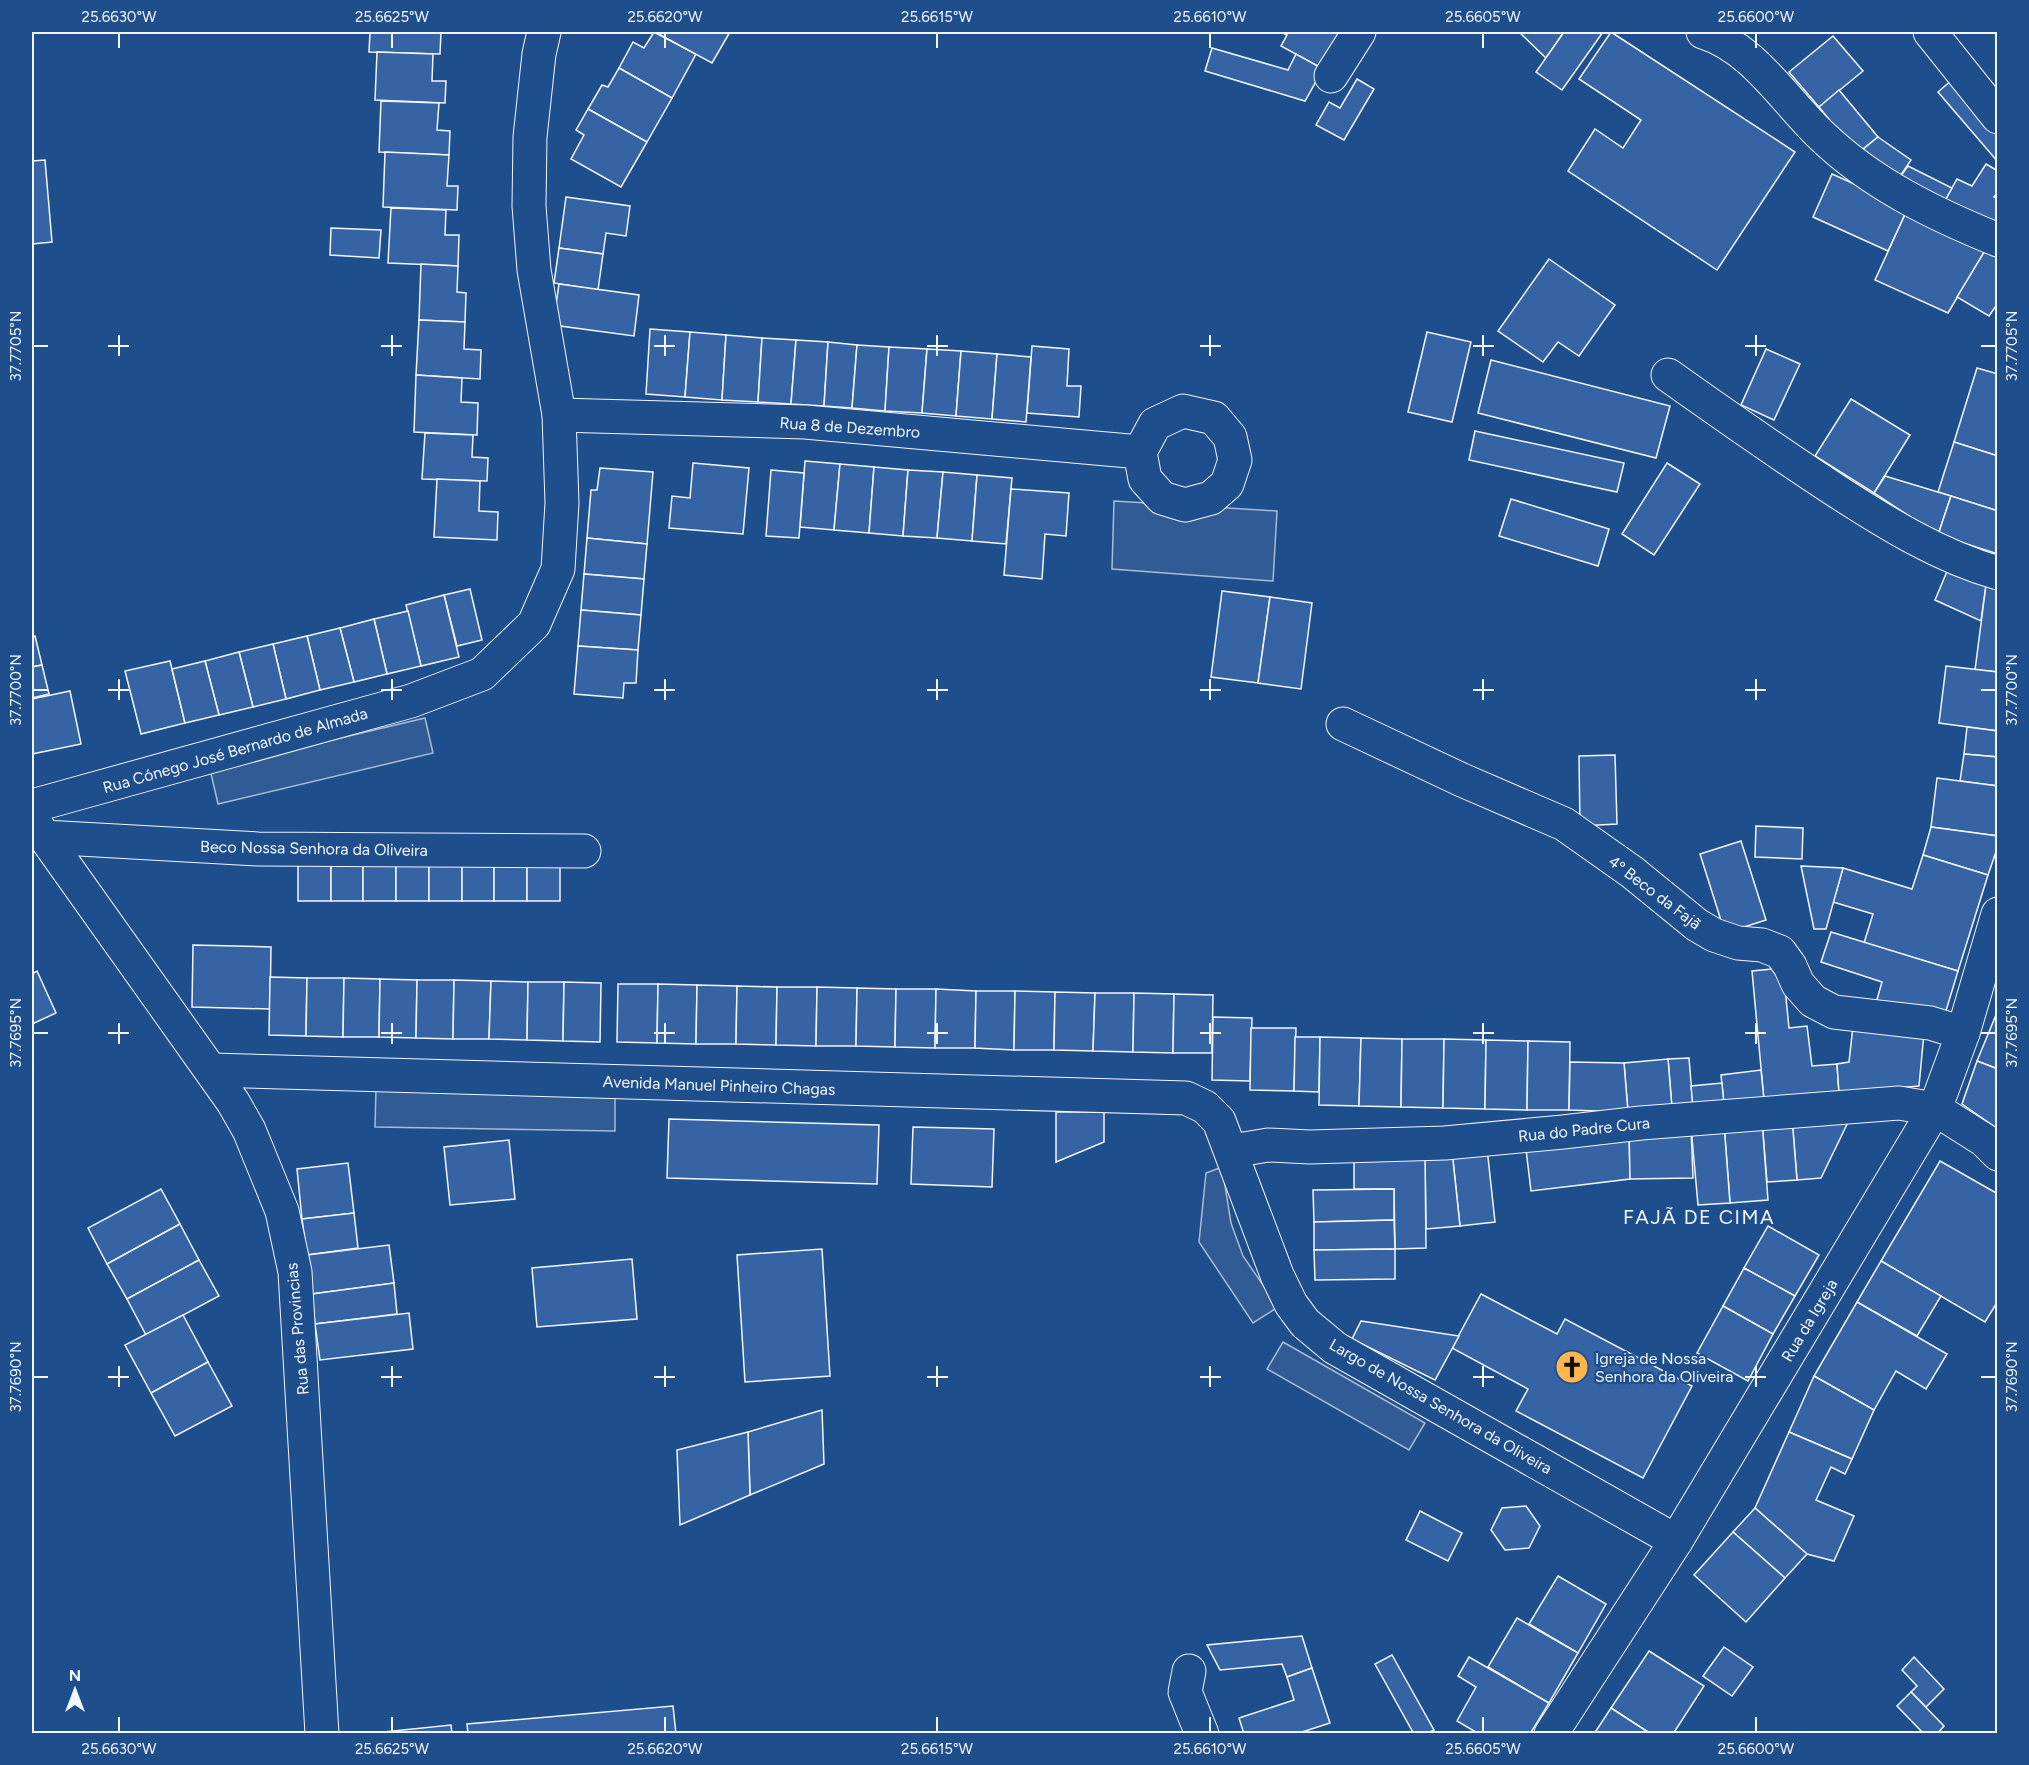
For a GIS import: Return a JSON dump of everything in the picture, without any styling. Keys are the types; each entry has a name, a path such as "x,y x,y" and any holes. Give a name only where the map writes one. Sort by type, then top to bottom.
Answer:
{"street":[{"name":"Rua Cónego José Bernardo de Almada","path":"32,806 411,701 482,674 534,624 558,569 562,503 559,415 534,270 529,206 530,137 539,54 544,32"},
{"path":"1331,76 1359,32"},
{"path":"1703,32 1731,45 1758,67 1821,136 1885,185 1924,208 1998,240"},
{"path":"1930,32 1998,117"},
{"path":"1668,375 1783,456 1880,519 1941,552 1998,573"},
{"name":"Rua 8 de Dezembro","path":"559,415 805,422 1140,452"},
{"name":"4º Beco da Fajã","path":"1343,724 1564,824 1632,872 1697,925 1714,935 1738,943 1762,945 1780,952 1790,966 1798,984 1813,1001 1834,1012 1930,1023 1963,1033"},
{"name":"Beco Nossa Senhora da Oliveira","path":"38,828 258,849 584,851"},
{"name":"Rua das Provincias","path":"38,828 233,1102 249,1130 282,1211 295,1272 322,1734"},
{"name":"Rua da Igreja","path":"1551,1734 1676,1540 1935,1109 1963,1033 1998,914"},
{"name":"Avenida Manuel Pinheiro Chagas","path":"211,1070 1186,1098 1205,1107 1220,1121"},
{"name":"Rua do Padre Cura","path":"1232,1151 1268,1145 1310,1147 1445,1143 1641,1123 1899,1103 1935,1109"},
{"path":"1935,1109 1984,1140 1998,1154"},
{"name":"Largo de Nossa Senhora da Oliveira","path":"1220,1121 1277,1275 1291,1304 1305,1323 1335,1348 1676,1540"},
{"path":"1190,1671 1185,1692 1202,1734"}],"shaded area":[{"path":"1114,501 1277,511 1273,581 1112,569"},
{"path":"425,718 433,753 218,804 210,769"},
{"path":"376,1089 615,1092 615,1131 375,1127"},
{"path":"1222,1167 1231,1223 1243,1256 1278,1307 1253,1323 1199,1242 1206,1173"},
{"path":"1283,1342 1425,1423 1409,1450 1267,1369"}],"building":[{"path":"370,32 441,32 440,54 369,52"},
{"path":"654,32 696,54 672,98 619,68 633,42 644,48"},
{"path":"655,32 730,32 712,63"},
{"path":"1281,32 1343,32 1323,69 1281,46 1287,35"},
{"path":"1519,32 1564,32 1546,58"},
{"path":"1564,32 1603,32 1562,90 1536,72"},
{"path":"1611,32 1795,152 1717,270 1568,171 1595,129 1623,148 1641,120 1579,79"},
{"path":"1833,36 1863,71 1819,107 1789,72"},
{"path":"1212,48 1288,70 1296,54 1323,69 1305,101 1205,71"},
{"path":"377,52 433,54 432,81 446,81 445,103 375,100"},
{"path":"619,68 672,98 647,142 588,109 602,85 608,87"},
{"path":"1357,79 1374,89 1344,140 1316,125 1329,102 1340,108"},
{"path":"1953,79 1998,131 1998,162 1938,92"},
{"path":"1839,90 1878,137 1857,154 1819,107"},
{"path":"381,101 439,103 437,130 450,131 449,155 379,152"},
{"path":"588,109 647,142 621,187 571,159 584,135 576,130"},
{"path":"1878,137 1911,160 1897,181 1857,154"},
{"path":"385,152 449,155 447,186 458,186 457,210 383,207"},
{"path":"45,160 52,242 32,244 32,161"},
{"path":"1986,164 1998,171 1998,192 1994,197 1998,199 1998,232 1943,204 1957,179 1972,186"},
{"path":"1908,166 1952,188 1943,204 1897,181"},
{"path":"1832,174 1908,208 1888,251 1813,217"},
{"path":"566,197 630,206 626,236 606,233 603,254 559,248"},
{"path":"391,208 446,210 445,235 459,235 458,266 388,263"},
{"path":"1908,208 1989,244 1948,313 1875,280"},
{"path":"331,228 381,230 379,258 330,255"},
{"path":"1989,244 1998,249 1998,303 1989,316 1957,297"},
{"path":"559,248 603,254 598,290 554,283"},
{"path":"1549,259 1615,305 1579,356 1558,342 1543,362 1498,331"},
{"path":"421,264 458,266 457,292 466,293 465,322 419,320"},
{"path":"559,284 639,295 634,336 553,325"},
{"path":"419,320 465,322 464,349 481,350 480,379 416,375"},
{"path":"650,329 690,332 685,397 646,394"},
{"path":"690,332 726,335 722,400 685,397"},
{"path":"1427,332 1471,342 1452,422 1408,412"},
{"path":"726,335 762,338 758,402 722,400"},
{"path":"762,338 796,340 791,404 758,402"},
{"path":"796,340 828,342 824,406 791,404"},
{"path":"828,342 857,345 852,408 824,406"},
{"path":"857,345 889,347 885,411 852,408"},
{"path":"1032,346 1069,349 1067,386 1081,386 1079,417 1027,413"},
{"path":"889,347 927,349 922,413 885,411"},
{"path":"927,349 961,351 956,416 922,413"},
{"path":"1766,349 1800,364 1774,420 1741,405"},
{"path":"961,351 997,354 992,419 956,416"},
{"path":"997,354 1031,357 1026,422 992,419"},
{"path":"1491,360 1670,406 1656,458 1478,413"},
{"path":"1977,368 1998,374 1998,456 1954,442"},
{"path":"416,375 462,378 461,402 478,403 477,435 414,432"},
{"path":"1851,399 1910,435 1874,493 1815,456"},
{"path":"1475,431 1624,463 1617,492 1469,460"},
{"path":"425,433 473,435 472,457 488,458 487,481 422,479"},
{"path":"1954,442 1998,456 1998,511 1938,492"},
{"path":"805,461 840,464 834,530 800,527"},
{"path":"693,463 749,468 743,534 669,528 672,496 690,498"},
{"path":"1667,463 1700,484 1654,555 1622,534"},
{"path":"840,464 874,467 869,533 834,530"},
{"path":"874,467 908,470 903,536 869,533"},
{"path":"600,468 653,472 647,544 587,538 591,490 597,490"},
{"path":"771,470 804,473 799,538 766,536"},
{"path":"908,470 943,472 937,538 903,536"},
{"path":"943,472 977,475 972,541 937,538"},
{"path":"977,475 1012,478 1006,544 972,541"},
{"path":"1885,476 1951,496 1938,535 1874,493"},
{"path":"437,479 480,481 479,511 498,512 497,540 434,537"},
{"path":"1011,489 1069,493 1066,536 1045,534 1042,579 1004,575"},
{"path":"1951,496 1998,511 1998,554 1938,535"},
{"path":"1511,499 1609,529 1598,566 1499,536"},
{"path":"587,538 647,544 644,579 584,574"},
{"path":"1948,569 1986,585 1981,621 1935,600"},
{"path":"584,574 644,579 641,615 581,610"},
{"path":"1986,585 1998,587 1998,672 1975,670"},
{"path":"470,589 482,640 457,646 444,595"},
{"path":"1222,591 1270,597 1258,683 1211,677"},
{"path":"444,595 459,657 421,666 406,605"},
{"path":"1270,597 1312,603 1301,689 1258,683"},
{"path":"581,610 641,615 638,650 578,646"},
{"path":"408,611 421,666 387,674 374,619"},
{"path":"374,619 387,674 354,682 340,628"},
{"path":"340,628 354,682 320,690 307,636"},
{"path":"35,636 42,665 32,667 32,637"},
{"path":"307,636 320,690 286,699 273,644"},
{"path":"273,644 286,699 253,707 239,652"},
{"path":"578,646 638,650 636,683 624,683 623,698 574,694"},
{"path":"239,652 253,707 219,715 205,661"},
{"path":"170,661 185,723 141,734 125,671"},
{"path":"205,661 219,715 185,723 172,669"},
{"path":"42,665 49,694 32,698 32,667"},
{"path":"1946,666 1998,672 1998,731 1939,723"},
{"path":"70,691 81,744 32,754 32,699"},
{"path":"1967,727 1998,731 1998,757 1964,754"},
{"path":"1964,754 1998,757 1998,786 1960,781"},
{"path":"1615,755 1617,824 1580,826 1579,756"},
{"path":"1937,778 1998,786 1998,836 1931,827"},
{"path":"1756,826 1803,828 1802,859 1755,857"},
{"path":"1931,827 1998,836 1998,846 1988,875 1923,855"},
{"path":"1741,841 1766,920 1725,933 1700,854"},
{"path":"1923,855 1988,875 1958,971 1864,943 1873,914 1833,902 1843,868 1912,889"},
{"path":"298,861 331,862 331,901 298,901"},
{"path":"331,862 363,862 363,901 331,901"},
{"path":"363,862 396,862 396,901 363,901"},
{"path":"396,862 429,862 429,901 396,901"},
{"path":"429,862 462,863 462,901 429,901"},
{"path":"462,863 494,863 494,901 462,901"},
{"path":"494,863 527,863 527,901 494,901"},
{"path":"527,863 560,863 560,901 527,901"},
{"path":"1801,866 1843,868 1826,929 1814,929"},
{"path":"1831,932 1958,971 1945,1014 1874,1010 1882,982 1821,962"},
{"path":"193,945 271,947 270,1009 192,1007"},
{"path":"1783,968 1789,1028 1807,1026 1812,1066 1837,1064 1839,1093 1764,1100 1752,971"},
{"path":"37,971 56,1013 32,1024 32,974"},
{"path":"270,977 307,978 306,1036 269,1035"},
{"path":"307,978 344,978 343,1037 306,1036"},
{"path":"344,978 380,979 379,1037 343,1037"},
{"path":"380,979 417,980 416,1038 379,1037"},
{"path":"417,980 454,980 453,1039 416,1038"},
{"path":"454,980 491,981 489,1039 453,1039"},
{"path":"491,981 528,982 527,1040 489,1039"},
{"path":"528,982 564,982 563,1041 527,1040"},
{"path":"564,982 601,983 600,1042 563,1041"},
{"path":"618,984 658,984 657,1043 617,1042"},
{"path":"658,984 697,985 696,1044 657,1043"},
{"path":"697,985 737,986 736,1044 696,1044"},
{"path":"737,986 777,987 776,1045 736,1044"},
{"path":"777,987 817,987 816,1046 776,1045"},
{"path":"817,987 857,988 856,1046 816,1046"},
{"path":"857,988 896,989 895,1047 856,1046"},
{"path":"896,989 936,989 935,1048 895,1047"},
{"path":"936,989 976,991 975,1048 935,1048"},
{"path":"976,991 1015,991 1014,1050 975,1048"},
{"path":"1015,991 1055,992 1054,1050 1014,1050"},
{"path":"1055,992 1095,993 1093,1051 1054,1050"},
{"path":"1095,993 1134,993 1133,1052 1093,1051"},
{"path":"1134,993 1174,994 1173,1053 1133,1052"},
{"path":"1174,994 1213,995 1212,1053 1173,1053"},
{"path":"1998,1010 1998,1069 1977,1061"},
{"path":"1213,1017 1252,1018 1250,1081 1212,1080"},
{"path":"1853,1026 1924,1033 1919,1086 1839,1093 1837,1064 1849,1062"},
{"path":"1251,1028 1296,1028 1294,1091 1250,1090"},
{"path":"1295,1037 1320,1037 1319,1092 1294,1091"},
{"path":"1320,1037 1361,1038 1359,1106 1319,1105"},
{"path":"1361,1038 1402,1039 1401,1107 1359,1106"},
{"path":"1402,1039 1444,1039 1443,1108 1401,1107"},
{"path":"1444,1039 1486,1040 1485,1109 1443,1108"},
{"path":"1486,1040 1528,1041 1527,1110 1485,1109"},
{"path":"1528,1041 1570,1042 1569,1110 1527,1110"},
{"path":"1689,1058 1693,1107 1672,1108 1668,1059"},
{"path":"1668,1059 1672,1108 1628,1112 1624,1063"},
{"path":"1977,1061 1998,1069 1998,1129 1962,1104"},
{"path":"1570,1062 1624,1063 1628,1112 1569,1110"},
{"path":"1761,1070 1764,1100 1724,1105 1721,1075"},
{"path":"1722,1083 1724,1105 1693,1107 1691,1086"},
{"path":"1056,1112 1104,1112 1104,1142 1056,1162"},
{"path":"1852,1114 1821,1178 1797,1180 1792,1118"},
{"path":"1792,1118 1797,1180 1767,1182 1762,1121"},
{"path":"669,1119 879,1125 877,1184 667,1178"},
{"path":"1762,1121 1768,1200 1730,1203 1724,1124"},
{"path":"1724,1124 1730,1203 1698,1205 1691,1127"},
{"path":"913,1127 994,1129 992,1187 911,1184"},
{"path":"1629,1127 1630,1179 1531,1191 1525,1141"},
{"path":"1629,1127 1691,1127 1693,1178 1630,1179"},
{"path":"509,1140 515,1199 450,1205 444,1147"},
{"path":"1487,1148 1495,1222 1460,1226 1452,1151"},
{"path":"1452,1151 1460,1226 1426,1229 1425,1154"},
{"path":"1425,1154 1426,1248 1395,1249 1394,1189 1354,1189 1354,1156"},
{"path":"1940,1161 1998,1194 1998,1301 1985,1322 1881,1261"},
{"path":"348,1163 354,1213 302,1219 297,1169"},
{"path":"161,1189 180,1224 107,1264 88,1228"},
{"path":"1394,1189 1394,1220 1314,1222 1313,1190"},
{"path":"354,1213 358,1248 307,1255 302,1219"},
{"path":"1394,1220 1395,1249 1314,1250 1314,1222"},
{"path":"180,1224 199,1260 127,1299 107,1264"},
{"path":"1768,1226 1819,1255 1795,1296 1744,1268"},
{"path":"389,1245 394,1283 312,1294 307,1255"},
{"path":"822,1249 830,1376 745,1382 737,1255"},
{"path":"1395,1249 1395,1279 1315,1280 1314,1250"},
{"path":"632,1259 637,1319 537,1327 532,1268"},
{"path":"199,1260 219,1296 146,1335 127,1299"},
{"path":"1881,1261 1941,1296 1917,1336 1857,1302"},
{"path":"1744,1268 1795,1296 1773,1334 1723,1306"},
{"path":"394,1283 397,1314 315,1324 312,1294"},
{"name":"Igreja de Nossa Senhora da Oliveira","path":"1481,1294 1557,1334 1565,1319 1692,1386 1643,1478 1516,1411 1528,1389 1452,1348"},
{"path":"1857,1302 1947,1354 1926,1389 1896,1371 1874,1410 1814,1376"},
{"path":"1723,1306 1773,1334 1748,1381 1697,1353"},
{"path":"409,1313 413,1349 320,1360 315,1324"},
{"path":"183,1315 208,1362 151,1393 125,1345"},
{"path":"1361,1321 1459,1336 1435,1380 1352,1339"},
{"path":"208,1362 232,1406 175,1436 151,1393"},
{"path":"1814,1376 1874,1410 1852,1459 1789,1432"},
{"path":"822,1410 824,1464 750,1495 748,1432"},
{"path":"748,1432 750,1495 680,1525 677,1450"},
{"path":"1789,1432 1852,1459 1845,1474 1831,1467 1816,1500 1854,1516 1834,1561 1807,1554 1755,1508"},
{"path":"1526,1506 1540,1526 1529,1548 1505,1550 1491,1530 1502,1508"},
{"path":"1755,1508 1807,1554 1785,1578 1733,1532"},
{"path":"1420,1511 1462,1533 1448,1561 1406,1540"},
{"path":"1733,1532 1785,1578 1746,1622 1694,1575"},
{"path":"1558,1576 1606,1604 1578,1653 1529,1624"},
{"path":"1517,1618 1578,1653 1549,1703 1488,1667"},
{"path":"1302,1636 1312,1668 1287,1677 1282,1664 1220,1670 1207,1645"},
{"path":"1724,1647 1753,1667 1732,1696 1703,1676"},
{"path":"1649,1651 1704,1686 1673,1734 1651,1734 1611,1708"},
{"path":"1392,1655 1434,1730 1426,1734 1414,1734 1375,1664"},
{"path":"1469,1657 1549,1703 1530,1734 1479,1734 1457,1721 1476,1687 1458,1676"},
{"path":"1914,1657 1944,1689 1926,1707 1911,1692 1917,1686 1902,1670"},
{"path":"1312,1668 1330,1723 1296,1734 1244,1734 1239,1718 1294,1700 1287,1677"},
{"path":"1911,1692 1944,1726 1937,1734 1924,1734 1897,1706"},
{"path":"673,1706 676,1734 468,1734 467,1724"},
{"path":"1611,1708 1651,1734 1594,1734"},
{"path":"451,1725 452,1734 364,1734"}],"place":[{"name":"Igreja de Nossa Senhora da Oliveira","path":"1572,1367"}],"district":[{"name":"FAJÃ DE CIMA","path":"1699,1217"}]}
